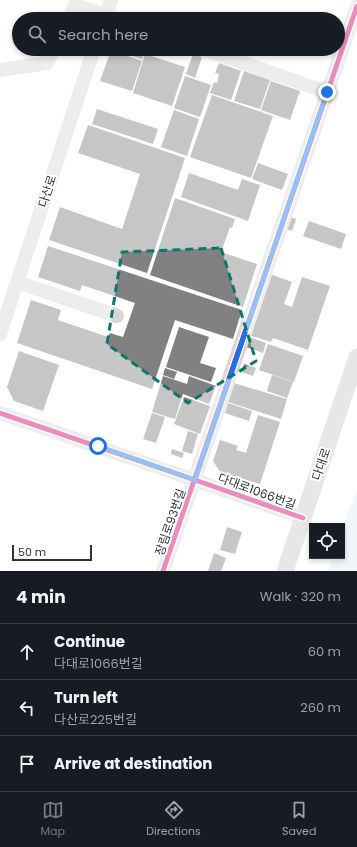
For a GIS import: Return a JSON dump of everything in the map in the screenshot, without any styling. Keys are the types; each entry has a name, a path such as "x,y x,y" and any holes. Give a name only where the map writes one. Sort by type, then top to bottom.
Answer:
{"main road":[{"name":"다대로","path":"284,571 357,357"}],"street":[{"path":"110,12 111,0"},
{"path":"72,12 75,5 93,12"},
{"name":"장림로93번길","path":"345,40 357,6"},
{"path":"0,70 47,63 50,56"},
{"name":"다산로","path":"0,334 92,56"},
{"path":"223,56 327,92"},
{"name":"장림로93번길","path":"163,571 340,56"},
{"path":"17,282 116,316"},
{"name":"다대로1066번길","path":"0,413 303,518"}],"highlighted area":[{"path":"221,248 256,361 188,403 107,344 122,252"}],"shaded area":[{"path":"357,488 357,571 328,571 332,559 345,559 345,523"}],"building":[{"path":"109,56 128,56 142,61 132,91 100,81"},
{"path":"132,56 143,56 142,59"},
{"path":"144,56 151,56 185,67 172,106 133,93"},
{"path":"192,56 202,57 195,78 186,74"},
{"path":"219,63 241,71 231,100 210,93 214,82 217,83 219,74 215,73"},
{"path":"244,71 270,80 260,109 234,101"},
{"path":"185,76 211,85 200,117 174,108"},
{"path":"271,81 300,91 290,120 261,110"},
{"path":"212,95 273,116 251,178 190,157"},
{"path":"97,109 158,129 153,144 92,124"},
{"path":"174,110 199,119 187,156 161,147"},
{"path":"88,125 185,158 147,273 49,240 60,207 122,229 140,174 78,153"},
{"path":"258,163 288,174 282,190 252,179"},
{"path":"189,173 238,190 242,179 260,185 248,221 181,197"},
{"path":"175,198 235,219 232,228 230,227 221,252 257,264 243,307 150,275"},
{"path":"290,217 296,219 292,231 285,229"},
{"path":"309,221 346,234 341,249 303,236"},
{"path":"48,246 242,310 233,339 175,320 152,389 17,343 31,300 61,310 58,320 108,337 110,333 123,337 135,303 82,285 80,291 38,277"},
{"path":"270,274 292,282 284,304 292,307 302,277 330,286 308,350 273,338 271,342 249,335"},
{"path":"179,327 209,337 200,363 216,368 211,382 166,367"},
{"path":"249,337 266,343 263,353 246,347"},
{"path":"268,344 303,356 294,382 259,370"},
{"path":"19,351 59,365 43,411 14,401 7,387"},
{"path":"244,364 256,368 253,376 241,372"},
{"path":"165,368 177,372 174,379 163,375"},
{"path":"272,375 293,382 287,398 267,391"},
{"path":"163,376 187,384 189,376 216,386 209,404 183,394 175,419 152,412"},
{"path":"234,383 287,399 281,419 228,402"},
{"path":"184,397 210,406 200,434 174,424"},
{"path":"228,403 252,411 249,421 225,413"},
{"path":"152,413 165,417 156,443 143,439"},
{"path":"258,415 280,422 260,484 220,472 213,461 220,440 238,446 236,450 246,453"},
{"path":"188,431 198,434 192,454 182,451"},
{"path":"172,449 184,453 182,458 171,454"},
{"path":"227,527 242,532 235,554 220,550"},
{"path":"214,553 226,558 221,571 208,571"}],"cycle path":[{"path":"345,41 357,6"},
{"path":"163,571 340,56"},
{"path":"0,413 303,518"}],"route":[{"path":"98,446 195,480 327,92"}]}
